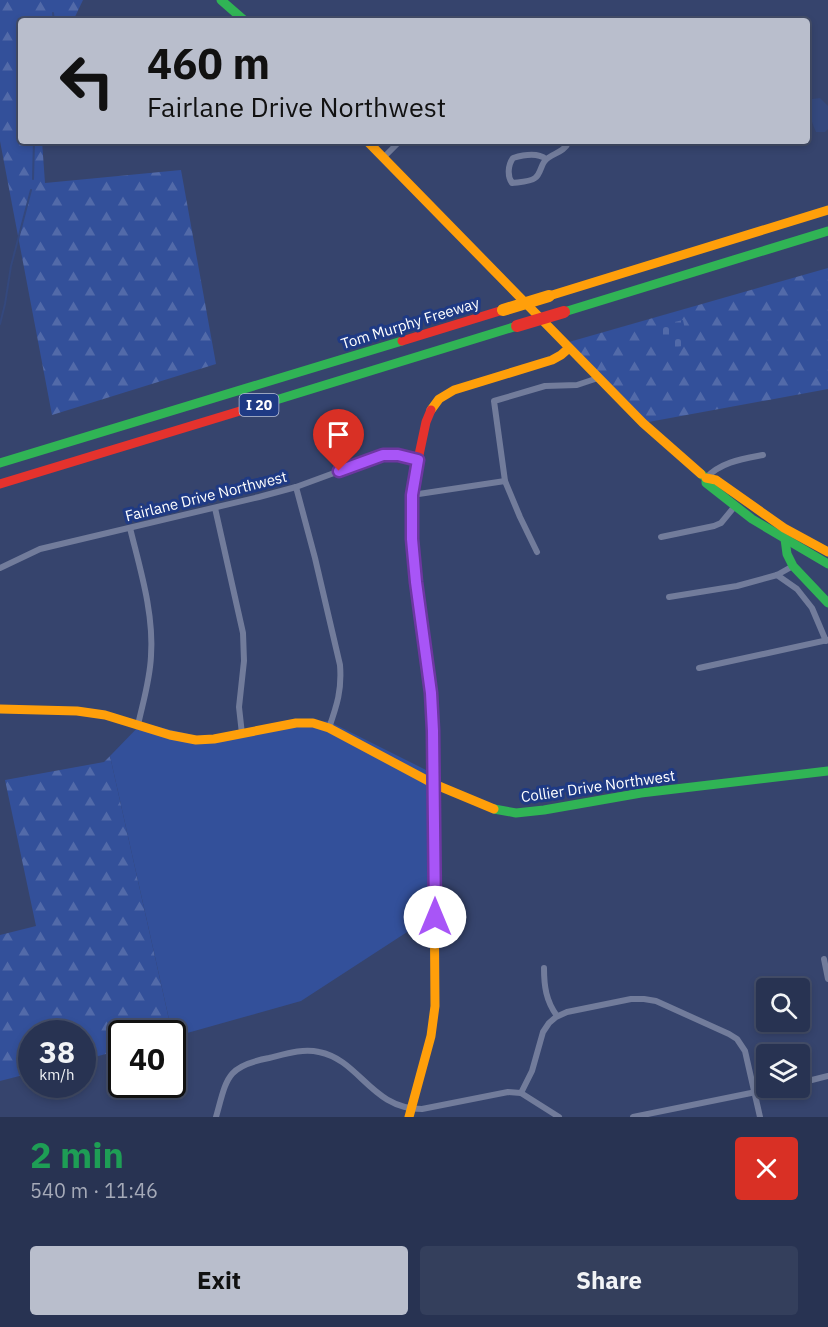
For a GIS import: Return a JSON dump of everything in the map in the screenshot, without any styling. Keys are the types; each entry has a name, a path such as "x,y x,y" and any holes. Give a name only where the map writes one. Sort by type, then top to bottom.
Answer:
{"main road":[{"path":"221,0 242,18"},
{"path":"370,144 643,423 706,477 716,480 784,528 828,552"},
{"name":"Tom Murphy Freeway","path":"0,463 828,210"},
{"name":"I 20","path":"0,484 828,231"},
{"path":"410,1113 431,1036 435,1005 434,784 431,693 412,539 412,495 418,460 429,414 434,404 442,396 454,390 552,360 569,348"},
{"path":"706,477 706,483 752,519 828,564"},
{"path":"785,539 787,554 793,566 828,603"},
{"name":"Collier Drive Northwest","path":"0,709 77,711 105,715 170,735 196,740 214,740 296,723 313,723 329,728 434,784 495,809 516,813 641,793 828,771"}],"street":[{"path":"384,157 397,144"},
{"path":"546,159 543,156 533,155 513,158 510,162 512,183 533,180 537,177 546,159 565,148 567,144"},
{"path":"537,552 505,482 494,401 545,386 577,385 598,378"},
{"name":"Fairlane Drive Northwest","path":"0,567 40,549 259,498 383,455 398,455 418,460"},
{"path":"706,477 720,466 763,455"},
{"path":"412,495 505,482"},
{"path":"296,487 340,665 340,695 329,728"},
{"path":"661,537 714,526 721,523 735,506"},
{"path":"215,508 243,633 244,661 239,707 242,734"},
{"path":"130,528 148,604 152,636 149,676 138,725"},
{"path":"669,597 737,586 777,575 793,566"},
{"path":"699,668 827,640 812,608 797,589 777,575"},
{"path":"824,959 828,979"},
{"path":"544,968 547,997 557,1016"},
{"path":"521,1093 532,1071 543,1032 557,1016 632,999 644,999 656,1001 737,1039 745,1051 760,1117"},
{"path":"216,1117 225,1086 229,1077 236,1070 252,1061 303,1051 319,1051 335,1057 379,1095 410,1113 508,1092 521,1093 559,1117"},
{"path":"810,1080 828,1076"},
{"path":"633,1117 754,1092"}],"green space":[{"path":"0,0 83,0 74,18 18,18 18,144 42,144 45,183 181,170 216,364 52,415 0,141"},
{"path":"828,268 828,389 643,423 562,344"},
{"path":"683,320 688,345 663,350 658,326"},
{"path":"328,721 434,774 441,910 301,1001 186,1033 186,1020 169,1020 110,756 142,723 210,739 257,729"},
{"path":"110,756 169,1020 108,1020 108,1053 96,1057 96,1020 18,1020 18,1076 0,1081 0,935 36,926 5,780 104,762"}],"shaded area":[{"path":"820,98 828,106 828,129 825,132 816,132 810,116 812,99"}],"waterway":[{"path":"53,13 54,18"},
{"path":"33,179 34,144"},
{"path":"0,324 11,266 31,190"}],"traffic: fast":[{"path":"221,0 242,18"},
{"path":"564,312 828,231"},
{"path":"263,404 517,326"},
{"path":"0,463 402,341"},
{"path":"701,474 706,478 706,483 752,519 828,564"},
{"path":"785,539 787,554 793,566 828,603"},
{"path":"494,809 516,813 544,810 641,793 828,771"}],"traffic: slow":[{"path":"370,144 643,423 701,474"},
{"path":"549,296 828,210"},
{"path":"503,310 549,296"},
{"path":"431,410 439,399 454,390 552,360 569,348"},
{"path":"706,478 716,480 784,528 828,552"},
{"path":"409,1117 431,1036 435,1006 433,731 426,664"},
{"path":"0,709 77,711 105,715 170,735 196,740 214,739 296,723 313,723 329,728 434,784 494,809"}],"traffic: jam":[{"path":"402,341 503,310"},
{"path":"517,326 564,312"},
{"path":"0,484 263,404"},
{"path":"426,664 413,556 412,497 426,422 431,410"}],"route":[{"path":"339,471 383,455 398,455 418,460 412,495 412,539 431,693 435,917"}]}
